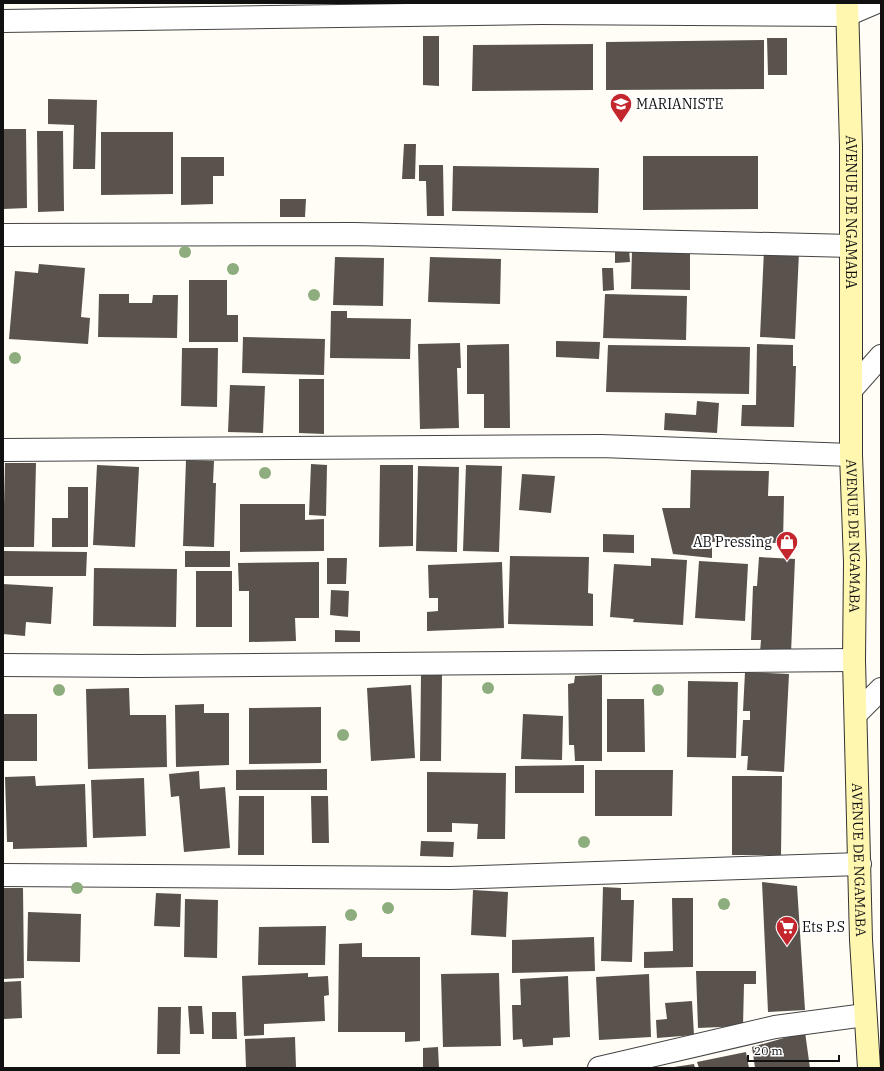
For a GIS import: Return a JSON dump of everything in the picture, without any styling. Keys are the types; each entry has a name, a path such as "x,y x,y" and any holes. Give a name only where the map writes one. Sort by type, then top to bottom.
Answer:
{"main road":[{"name":"AVENUE DE NGAMABA","path":"847,9 851,146 851,455 855,562 854,660 865,1015 869,1068"}],"street":[{"path":"3,21 847,9 875,3"},
{"path":"3,234 354,234 851,246"},
{"path":"851,390 881,356"},
{"path":"3,450 601,446 851,455"},
{"path":"3,664 148,666 854,660"},
{"path":"856,714 881,689"},
{"path":"3,875 450,878 860,864"},
{"path":"599,1068 775,1027 865,1015"}],"building":[{"path":"423,36 439,36 439,86 423,85"},
{"path":"767,38 787,38 787,75 768,75"},
{"path":"764,40 764,89 606,90 606,42"},
{"path":"593,44 593,90 472,91 473,45"},
{"path":"48,99 97,100 95,169 73,169 74,125 48,124"},
{"path":"3,129 26,129 27,208 3,209"},
{"path":"37,131 63,131 64,211 38,212"},
{"path":"101,132 173,132 173,194 101,195"},
{"path":"404,144 416,144 415,179 402,179"},
{"path":"643,156 758,156 758,209 643,210"},
{"path":"181,157 224,157 224,176 213,176 213,204 181,205"},
{"path":"419,165 443,165 444,216 427,216 426,181 419,181"},
{"path":"453,166 599,168 598,213 452,211"},
{"path":"280,199 306,199 305,217 280,217"},
{"path":"629,248 630,262 615,263 615,249"},
{"path":"632,249 690,250 690,290 631,289"},
{"path":"764,250 799,252 795,339 760,337"},
{"path":"335,257 384,258 383,306 333,305"},
{"path":"430,257 501,259 500,304 428,302"},
{"path":"39,264 85,268 81,317 90,318 88,344 9,339 15,271 38,273"},
{"path":"602,268 613,268 614,290 603,291"},
{"path":"189,280 227,280 227,315 238,315 238,342 189,342"},
{"path":"99,294 129,294 129,303 152,303 153,295 178,295 177,338 98,337"},
{"path":"605,294 687,296 686,340 603,338"},
{"path":"331,311 347,311 347,318 411,319 410,359 330,358"},
{"path":"243,337 325,339 324,375 242,373"},
{"path":"556,341 600,342 599,359 556,357"},
{"path":"460,343 461,368 457,368 459,428 420,429 418,344"},
{"path":"509,344 510,428 484,428 484,394 467,394 467,345"},
{"path":"757,344 793,345 793,366 796,366 794,427 741,426 742,405 756,405"},
{"path":"608,345 750,347 749,394 606,392"},
{"path":"182,348 218,348 217,407 181,406"},
{"path":"299,379 324,379 324,434 299,433"},
{"path":"230,385 265,386 263,433 228,432"},
{"path":"697,401 719,403 717,433 664,430 665,413 696,415"},
{"path":"186,460 214,461 213,483 216,483 214,547 183,546"},
{"path":"5,463 36,463 34,547 3,547"},
{"path":"311,464 327,465 326,516 309,515"},
{"path":"97,465 139,467 135,547 93,545"},
{"path":"380,465 413,465 413,546 379,547"},
{"path":"466,465 502,466 499,552 463,551"},
{"path":"418,466 459,467 457,552 416,551"},
{"path":"691,470 769,471 768,496 784,496 783,543 712,542 712,558 673,554 662,508 690,508"},
{"path":"522,474 555,476 551,513 519,510"},
{"path":"68,487 88,487 88,547 52,547 52,518 68,518"},
{"path":"240,504 305,504 305,520 324,519 324,551 240,552"},
{"path":"603,534 634,535 634,553 603,552"},
{"path":"3,551 87,552 86,576 3,576"},
{"path":"185,551 230,551 230,567 185,567"},
{"path":"510,556 589,557 588,593 593,594 593,626 508,624"},
{"path":"759,557 795,559 791,653 760,652 761,640 751,640 753,586 757,586"},
{"path":"327,558 347,558 346,584 327,584"},
{"path":"651,558 687,560 683,625 633,622 634,619 610,617 614,564 651,566"},
{"path":"699,561 748,564 745,621 695,618"},
{"path":"319,562 319,618 295,618 296,641 249,642 249,591 239,591 238,563"},
{"path":"502,562 504,628 427,631 427,612 438,611 438,598 429,598 428,565"},
{"path":"94,568 177,569 176,627 93,626"},
{"path":"196,571 232,571 232,627 196,627"},
{"path":"3,584 53,587 51,624 26,622 25,636 3,634"},
{"path":"331,590 349,591 348,617 330,615"},
{"path":"335,630 360,631 360,642 335,642"},
{"path":"745,672 789,674 784,772 747,770 748,756 741,756 743,720 750,720 750,711 743,711"},
{"path":"421,675 442,675 441,761 420,761"},
{"path":"602,675 602,761 575,761 574,745 569,745 568,684 574,683 575,676"},
{"path":"688,681 738,682 736,758 687,757"},
{"path":"411,685 415,758 371,761 367,688"},
{"path":"129,688 130,715 166,715 167,767 88,769 86,689"},
{"path":"607,699 644,699 645,752 607,752"},
{"path":"204,704 204,713 229,713 229,765 176,767 175,705"},
{"path":"321,707 321,763 249,764 249,708"},
{"path":"3,714 37,714 37,761 3,761"},
{"path":"523,714 563,716 562,760 521,759"},
{"path":"584,765 584,793 515,793 515,766"},
{"path":"327,769 327,790 236,790 236,770"},
{"path":"595,770 673,770 672,816 595,816"},
{"path":"199,771 200,789 225,787 230,848 184,852 179,796 171,797 169,774"},
{"path":"427,772 506,773 505,839 477,839 478,824 452,823 452,832 427,832"},
{"path":"35,776 36,786 85,784 87,847 13,849 13,842 7,842 5,777"},
{"path":"732,776 782,776 781,855 732,855"},
{"path":"144,778 146,836 93,838 91,780"},
{"path":"239,796 264,796 264,855 238,855"},
{"path":"311,796 328,796 329,843 312,843"},
{"path":"421,841 454,842 453,857 420,856"},
{"path":"762,882 797,886 805,1010 768,1012"},
{"path":"603,887 621,888 621,900 634,900 632,962 601,961"},
{"path":"3,888 23,888 24,978 3,979"},
{"path":"473,890 508,892 506,937 471,935"},
{"path":"156,893 181,894 180,927 154,926"},
{"path":"672,898 693,898 693,967 644,968 644,952 673,951"},
{"path":"185,899 218,900 217,958 184,957"},
{"path":"28,912 81,914 80,962 27,961"},
{"path":"326,926 325,965 258,965 259,927"},
{"path":"594,937 595,971 512,973 512,940"},
{"path":"362,943 362,957 420,957 420,1041 405,1042 405,1032 338,1032 339,944"},
{"path":"696,971 756,971 756,984 744,984 743,1026 698,1028"},
{"path":"308,973 308,977 328,976 329,995 324,996 325,1021 264,1024 264,1035 244,1036 242,976"},
{"path":"499,973 501,1046 443,1047 441,974"},
{"path":"649,974 651,1037 599,1040 596,977"},
{"path":"568,976 570,1037 553,1038 553,1045 523,1047 522,1039 513,1040 512,1005 521,1005 520,979"},
{"path":"21,981 22,1018 4,1019 3,982"},
{"path":"692,1001 694,1035 657,1038 656,1020 667,1019 665,1003"},
{"path":"188,1006 202,1006 204,1034 190,1034"},
{"path":"158,1007 181,1007 180,1054 157,1054"},
{"path":"212,1012 236,1012 237,1039 212,1039"},
{"path":"805,1032 810,1068 755,1068 752,1047"},
{"path":"295,1037 296,1067 246,1068 245,1039"},
{"path":"438,1047 439,1068 423,1068 423,1048"},
{"path":"746,1052 749,1068 699,1068 697,1062"},
{"path":"694,1064 695,1068 674,1068 674,1067"}],"place":[{"name":"MARIANISTE","path":"621,124"},
{"name":"AB Pressing","path":"787,562"},
{"name":"Ets P.S","path":"787,946"}]}
